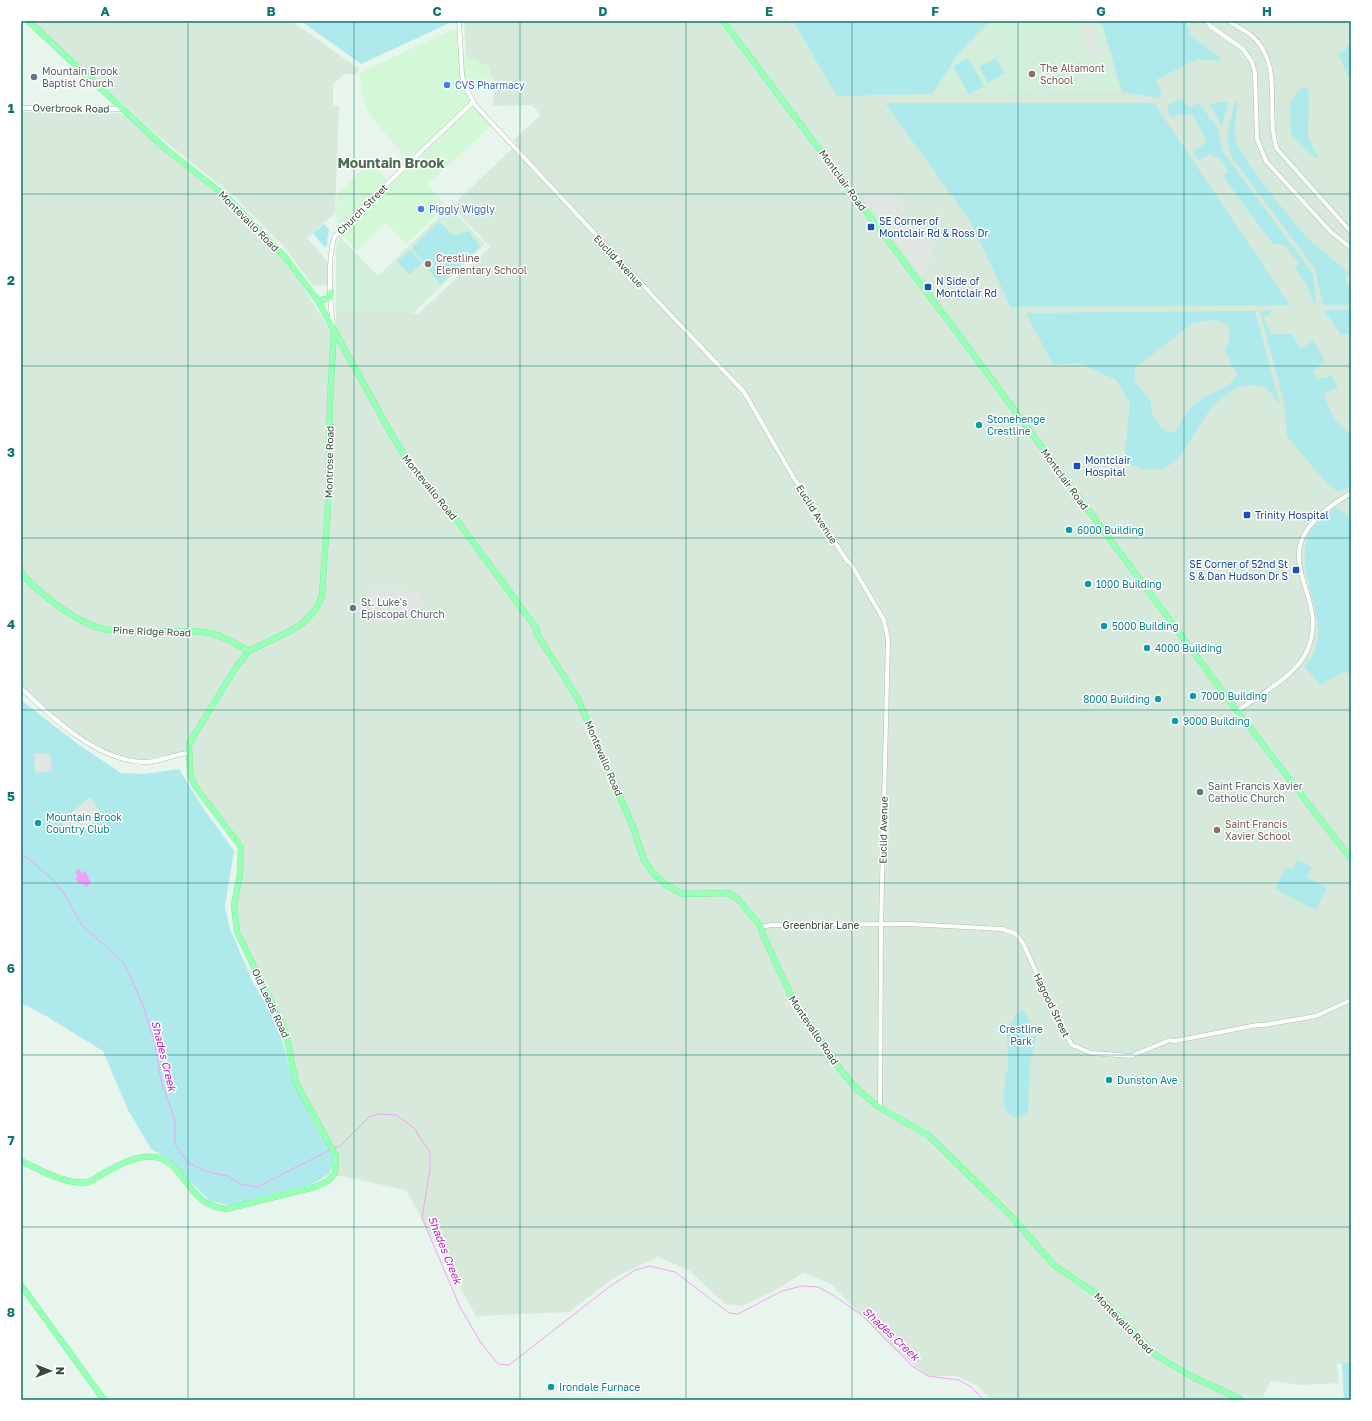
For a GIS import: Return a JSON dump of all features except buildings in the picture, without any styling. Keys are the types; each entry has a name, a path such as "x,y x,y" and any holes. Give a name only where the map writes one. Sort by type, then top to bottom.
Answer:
{"main road":[{"name":"Montevallo Road","path":"28,21 167,150 227,197 268,238 318,301 392,437 410,464 453,515 536,628 537,634 578,699 633,827 644,860 654,874 666,885 683,894 728,893 739,900 761,927 763,935 795,1004 840,1069 856,1088 880,1108 928,1135 945,1150 1011,1216 1054,1265 1100,1296 1156,1356 1191,1376 1242,1400"},
{"name":"Montclair Road","path":"723,21 960,336 1237,711 1351,859"},
{"path":"318,301 329,298 331,292"},
{"name":"Montrose Road","path":"322,596 328,506 330,400 334,328"},
{"path":"333,355 339,351 345,351"},
{"name":"Pine Ridge Road","path":"21,573 56,604 86,622 103,629 137,632 211,633 249,651"},
{"name":"Old Leeds Road","path":"21,1161 54,1176 72,1181 88,1182 130,1161 141,1158 159,1158 172,1165 203,1201 211,1206 230,1209 314,1187 328,1180 335,1173 336,1156 296,1084 286,1030 237,932 234,905 240,873 241,847 195,786 190,774 188,753 189,744 199,727 236,667 249,651 303,623 316,609 322,596"},
{"path":"21,1285 104,1400"}],"street":[{"name":"Euclid Avenue","path":"459,21 462,74 464,85 473,102 590,229 744,392 792,475 850,564 884,620 888,638 881,925 880,1108"},
{"path":"1207,21 1210,26 1243,49 1252,62 1255,73 1257,139 1266,161 1327,228 1351,248"},
{"path":"1228,21 1254,38 1261,46 1267,58 1270,76 1272,132 1277,149 1351,232"},
{"name":"Church Street","path":"334,328 331,292 331,263 335,236 473,102"},
{"name":"Overbrook Road","path":"21,108 122,109"},
{"path":"1237,711 1292,671 1305,655 1311,639 1312,618 1298,559 1302,536 1330,506 1351,493"},
{"path":"21,688 68,730 113,756 130,762 145,763 188,753"},
{"name":"Hagood Street","path":"881,925 909,924 1002,929 1016,934 1023,943 1059,1023 1072,1045 1091,1053 1131,1056 1170,1040 1175,1041 1257,1025 1264,1026 1316,1016 1351,1000"},
{"name":"Greenbriar Lane","path":"761,927 771,925 881,925"}],"shaded area":[{"path":"32,21 291,21 358,68 359,71 356,74 344,74 333,84 333,105 339,106 335,213 307,238 328,262 328,285 313,286 286,249 235,197 157,135"},
{"path":"464,21 1351,21 1351,1363 1337,1364 1339,1383 1301,1385 1270,1381 1262,1400 1255,1400 1243,1395 1241,1400 991,1400 978,1386 956,1376 928,1376 894,1349 831,1284 803,1273 776,1290 742,1306 725,1304 689,1270 658,1257 615,1277 569,1312 476,1316 406,1190 332,1174 335,1156 301,1098 284,1030 236,932 232,915 232,905 238,873 239,847 188,774 185,754 145,764 130,763 113,757 85,742 21,690 21,112 104,112 124,114 227,200 272,245 300,282 327,326 336,323 336,312 403,311 418,314 490,247 452,206 517,144 513,140 541,115 532,105 493,106 494,79 489,79 489,67 466,57"},
{"name":"The Altamont School","path":"993,21 1101,21 1122,92 935,94 958,56"},
{"path":"1077,21 1087,21 1092,24 1099,45 1106,52 1108,58 1103,56 1092,59"},
{"path":"452,30 459,30 460,53 490,68 491,84 465,85 477,108 493,124 427,185 447,206 406,244 386,222 357,251 339,232 336,216 337,195 370,162 389,182 410,161 373,120 364,102 359,73"},
{"path":"881,190 891,191 906,209 904,211 918,229 920,229 934,246 932,249 932,258 924,274 922,275 864,198 864,194"},
{"name":"Crestline Elementary School","path":"449,207 485,244 413,313 403,311 336,312 336,246 339,236 378,276"},
{"path":"369,588 420,591 423,613 387,619 382,623 375,623"},
{"path":"50,753 52,771 35,773 34,754"},
{"path":"90,797 102,814 77,836 60,822"},
{"path":"79,869 82,873 85,871 91,883 86,887 75,879 78,876 75,872"}],"green space":[{"path":"301,21 454,21 361,64"},
{"path":"793,21 990,21 957,55 932,94 837,96"},
{"path":"1101,21 1185,21 1191,36 1221,58 1218,61 1197,59 1156,80 1162,93 1158,98 1122,92"},
{"path":"1351,41 1351,82 1338,54 1345,50"},
{"path":"968,58 984,86 969,95 953,67"},
{"path":"996,58 1004,73 988,83 979,67"},
{"path":"1303,87 1307,87 1309,94 1308,137 1318,157 1314,157 1292,137 1290,116 1291,103 1297,92"},
{"path":"1180,99 1190,107 1199,103 1218,129 1223,152 1313,274 1316,303 1314,304 1307,285 1295,268 1299,263 1284,245 1273,244 1223,176 1228,172 1224,163 1210,154 1199,160 1193,151 1207,142 1193,116 1184,114 1171,117 1167,110 1168,105"},
{"path":"1229,101 1222,126 1209,104"},
{"path":"1235,101 1238,102 1234,132 1236,142 1263,184 1306,237 1349,273 1345,278 1351,292 1351,305 1323,305 1315,269 1231,156 1227,137"},
{"path":"885,103 1154,103 1290,305 1011,307 970,221"},
{"path":"439,221 454,236 469,231 480,247 440,284 412,248"},
{"path":"324,224 329,229 327,240 328,244 325,248 313,233"},
{"path":"410,250 422,263 409,275 397,261"},
{"path":"1271,309 1270,314 1264,317 1271,334 1291,334 1301,349 1313,340 1325,361 1313,371 1318,379 1332,376 1338,388 1324,393 1333,416 1345,430 1351,433 1351,486 1339,492 1328,485 1287,436 1285,406 1260,312"},
{"path":"1324,310 1351,310 1351,333 1341,335"},
{"path":"1255,311 1280,405 1266,387 1250,385 1235,388 1212,406 1181,455 1172,464 1161,469 1144,469 1124,462 1130,402 1116,380 1079,363 1053,365 1026,313","holes":["1214,320 1229,327 1230,335 1225,351 1237,374 1231,383 1206,396 1194,405 1184,417 1176,431 1168,433 1159,425 1152,415 1150,400 1134,381 1135,368 1193,323"]},
{"path":"1335,507 1351,518 1351,674 1343,672 1320,685 1304,667 1315,651 1318,637 1315,609 1305,566 1305,553 1309,534"},
{"path":"21,700 79,745 121,773 144,774 179,769 203,808 234,851 225,906 229,926 253,983 278,1024 291,1074 310,1116 333,1156 333,1165 329,1174 312,1184 229,1205 210,1201 168,1159 151,1149 128,1110 103,1051 46,1016 21,1003"},
{"path":"1297,860 1312,867 1307,877 1327,888 1316,910 1275,889 1286,867 1292,870"},
{"name":"Crestline Park","path":"1023,1010 1037,1034 1030,1062 1028,1114 1016,1118 1005,1110 1003,1096 1008,1066 1007,1030 1016,1015"},
{"path":"1342,1363 1351,1363 1351,1400 1344,1400"}],"waterway":[{"name":"Shades Creek","path":"21,855 26,857 51,878 63,892 82,925 124,963 142,1003 155,1043 161,1081 175,1120 175,1144 188,1163 205,1171 227,1176 241,1184 257,1187 330,1150"},
{"name":"Shades Creek","path":"335,1148 341,1145 369,1117 378,1114 396,1115 413,1127 430,1152 430,1169 422,1218 460,1307 481,1343 498,1364 509,1365 609,1287 635,1270 650,1266 675,1272 729,1313 738,1314 782,1291 802,1286 818,1287 833,1295 863,1316 912,1366 928,1376 959,1380 971,1387 984,1400"}],"place":[{"name":"The Altamont School","path":"1032,74"},
{"name":"Mountain Brook Baptist Church","path":"34,77"},
{"name":"CVS Pharmacy","path":"447,85"},
{"name":"Piggly Wiggly","path":"421,209"},
{"name":"SE Corner of Montclair Rd & Ross Dr","path":"871,227"},
{"name":"Crestline Elementary School","path":"428,264"},
{"name":"N Side of Montclair Rd","path":"928,287"},
{"name":"Stonehenge Crestline","path":"979,425"},
{"name":"Montclair Hospital","path":"1077,466"},
{"name":"Trinity Hospital","path":"1247,515"},
{"name":"6000 Building","path":"1069,530"},
{"name":"SE Corner of 52nd St S & Dan Hudson Dr S","path":"1296,570"},
{"name":"1000 Building","path":"1088,584"},
{"name":"St. Luke's Episcopal Church","path":"353,608"},
{"name":"5000 Building","path":"1104,626"},
{"name":"4000 Building","path":"1147,648"},
{"name":"7000 Building","path":"1193,696"},
{"name":"8000 Building","path":"1158,699"},
{"name":"9000 Building","path":"1175,721"},
{"name":"Saint Francis Xavier Catholic Church","path":"1200,792"},
{"name":"Mountain Brook Country Club","path":"38,823"},
{"name":"Saint Francis Xavier School","path":"1217,830"},
{"name":"Dunston Ave","path":"1109,1080"},
{"name":"Irondale Furnace","path":"551,1387"}],"district":[{"name":"Mountain Brook","path":"391,163"}]}
